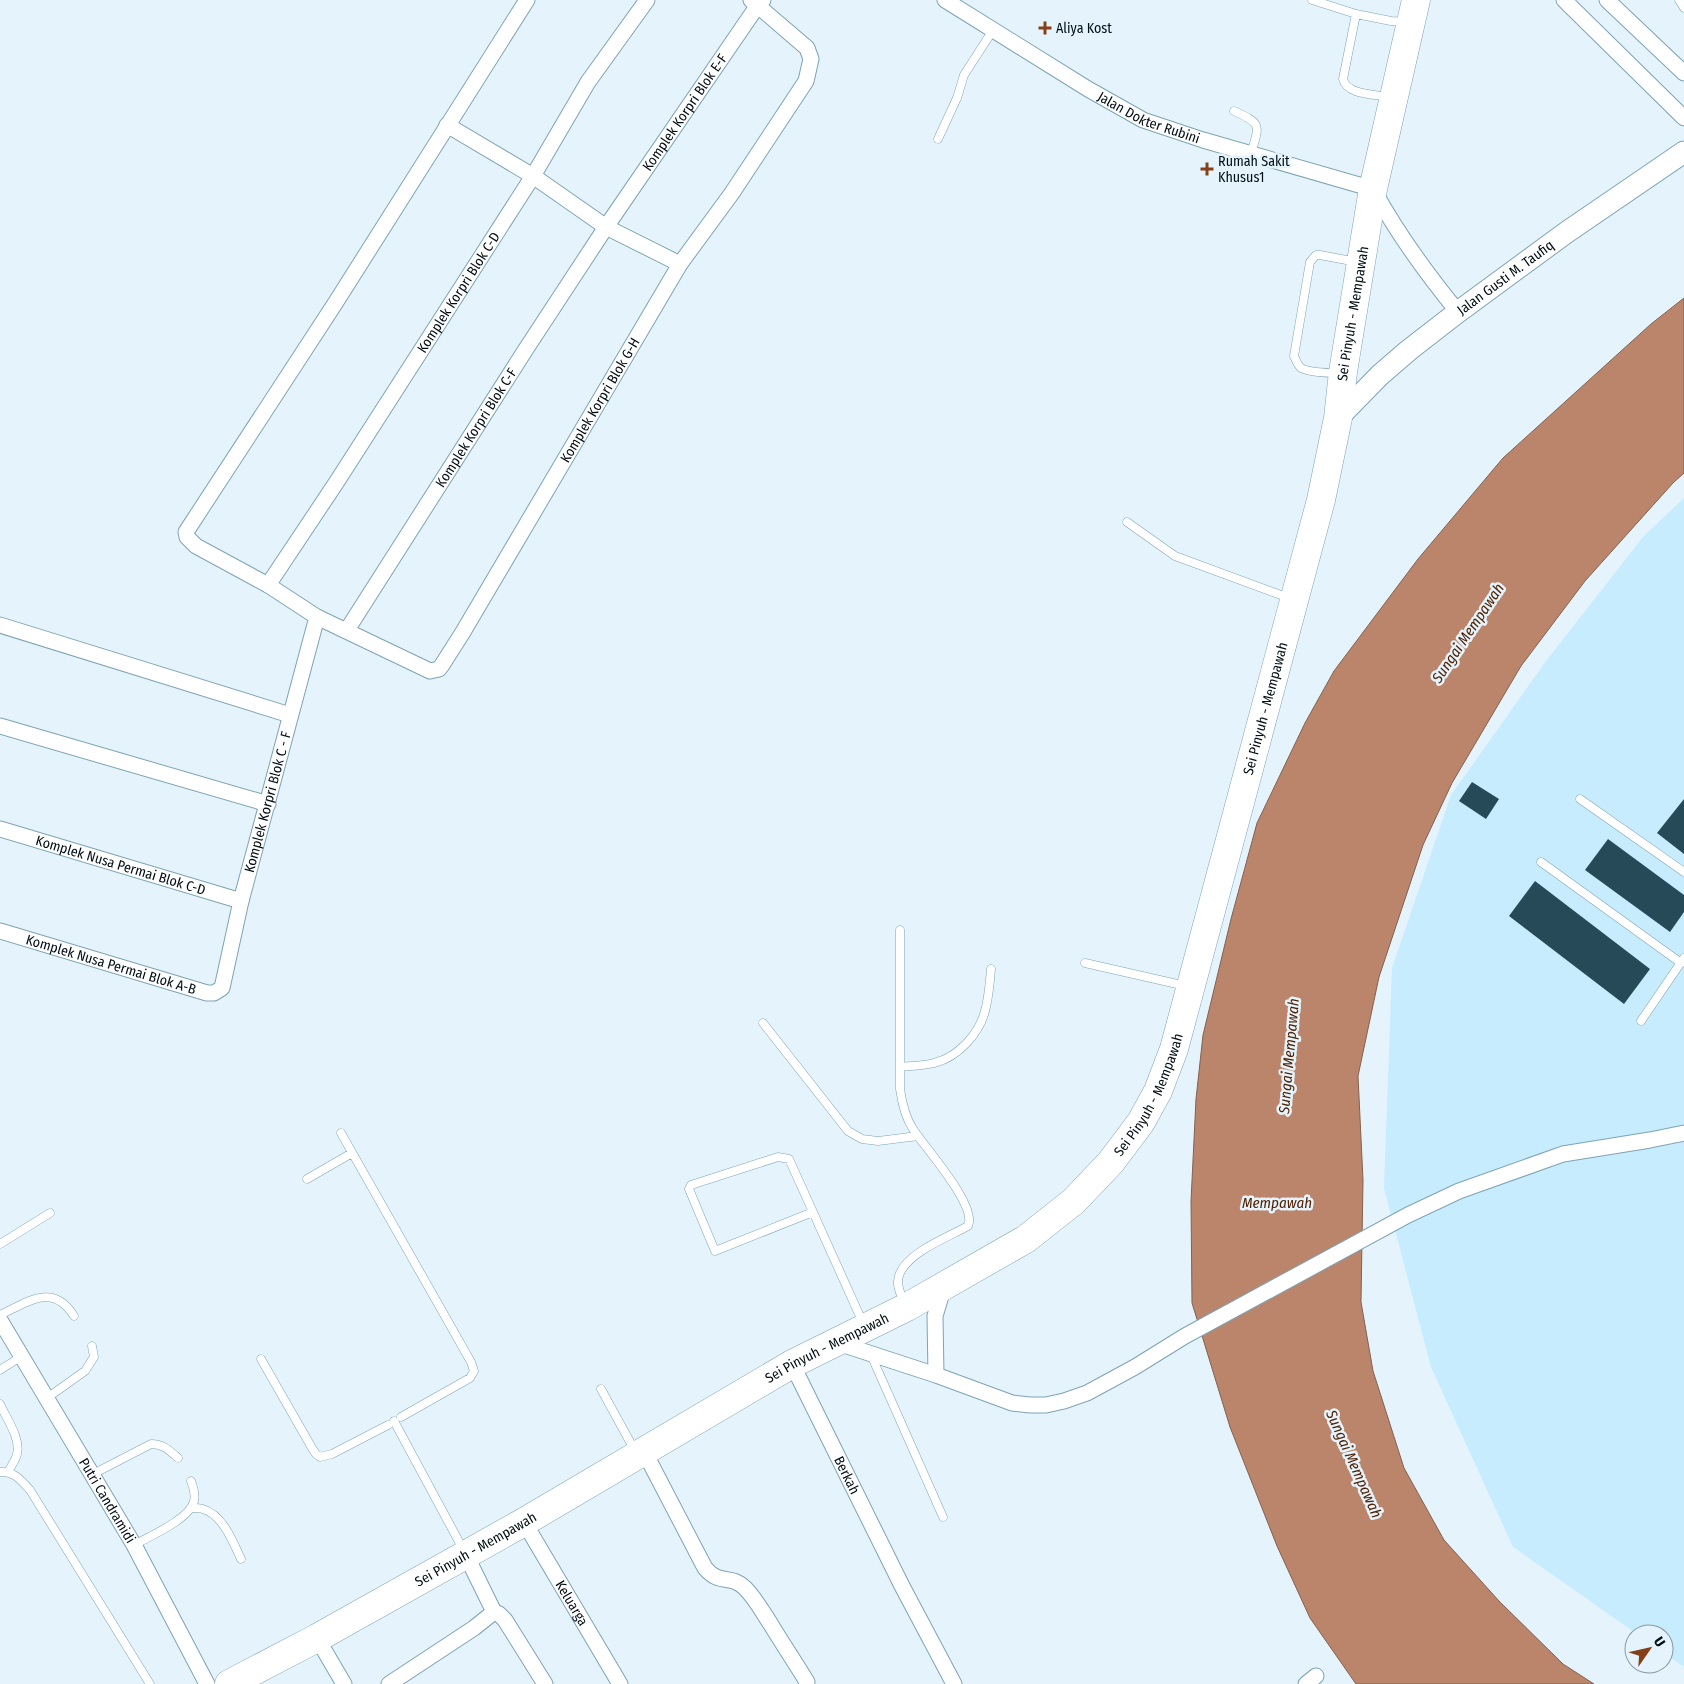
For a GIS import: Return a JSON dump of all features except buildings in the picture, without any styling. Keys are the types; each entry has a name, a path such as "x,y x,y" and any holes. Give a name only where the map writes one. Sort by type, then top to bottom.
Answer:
{"highway":[{"name":"Sei Pinyuh - Mempawah","path":"228,1684 318,1638 466,1555 792,1364 835,1342 867,1340 907,1307 1026,1239 1074,1201 1111,1162 1141,1122 1158,1092 1174,1049 1321,500 1338,418 1330,372 1393,98 1405,16"}],"main road":[{"name":"Jalan Gusti M. Taufiq","path":"1338,418 1380,375 1458,312 1567,232 1684,152"}],"street":[{"path":"347,630 317,617 268,585 196,546 187,538 186,532 336,302 527,0"},
{"name":"Komplek Korpri Blok C-D","path":"268,585 336,483 533,176 588,82 646,0"},
{"name":"Jalan Dokter Rubini","path":"945,0 1143,120 1251,154 1373,189"},
{"path":"1564,0 1684,118"},
{"path":"1607,0 1684,73"},
{"name":"Komplek Korpri Blok G-H","path":"347,630 430,671 442,665 680,264 732,192 806,81 811,60 807,48 758,2"},
{"name":"Komplek Korpri Blok E-F","path":"606,226 758,2"},
{"path":"447,125 533,176 606,226 680,264"},
{"path":"1373,189 1388,217 1458,312"},
{"name":"Komplek Korpri Blok C-F","path":"347,630 606,226"},
{"name":"Komplek Korpri Blok C - F","path":"222,988 241,901 317,617"},
{"path":"0,625 290,714"},
{"path":"0,726 268,804"},
{"name":"Komplek Nusa Permai Blok C-D","path":"0,829 241,901"},
{"name":"Komplek Nusa Permai Blok A-B","path":"0,931 207,993 214,993 222,988"},
{"path":"867,1340 936,1375 1012,1403 1030,1406 1064,1401 1087,1393 1135,1367 1185,1336 1408,1215 1459,1191 1563,1154 1684,1133"},
{"path":"936,1375 935,1316 944,1286"},
{"name":"Putri Candramidi","path":"0,1320 134,1545 207,1684"},
{"name":"Berkah","path":"792,1364 902,1586 954,1684"},
{"path":"641,1453 705,1568 718,1579 735,1581 745,1587 756,1601 807,1682"},
{"name":"Keluarga","path":"524,1522 620,1684"},
{"path":"466,1555 494,1612 506,1620 545,1684"},
{"path":"389,1684 474,1628 494,1612"},
{"path":"318,1638 344,1684"}],"lane":[{"path":"1312,0 1356,14 1405,16"},
{"path":"1679,0 1684,8"},
{"path":"1356,14 1343,79 1344,83 1350,90 1393,98"},
{"path":"938,139 964,75 993,30"},
{"path":"1234,112 1255,123 1257,130 1251,154"},
{"path":"1330,372 1304,369 1300,367 1294,356 1310,262 1320,255 1354,261"},
{"path":"1127,522 1175,556 1293,600"},
{"path":"1580,799 1684,872"},
{"path":"1541,862 1682,961 1641,1021"},
{"path":"900,930 900,1089 904,1109 912,1127 961,1196 968,1210 970,1221 968,1226 915,1255 900,1272 898,1282 901,1296 907,1307"},
{"path":"1085,963 1191,988"},
{"path":"900,1067 933,1064 959,1051 978,1027 986,1009 991,969"},
{"path":"763,1023 848,1131 862,1139 878,1141 918,1136"},
{"path":"341,1133 471,1362 474,1371 470,1378 402,1417"},
{"path":"307,1179 352,1153"},
{"path":"813,1212 714,1251 689,1189 690,1185 778,1157 789,1159 813,1212 943,1517"},
{"path":"0,1244 50,1213"},
{"path":"0,1315 37,1297 49,1296 60,1300 68,1306 74,1316"},
{"path":"47,1398 85,1371 94,1356 92,1346"},
{"path":"0,1370 22,1356"},
{"path":"261,1359 312,1448 320,1457 332,1454 391,1423 466,1555"},
{"path":"601,1389 641,1453"},
{"path":"0,1404 17,1439 18,1448 17,1454 4,1472 19,1477 30,1490 150,1684"},
{"path":"93,1474 151,1444 165,1446 178,1458"},
{"path":"134,1545 185,1516 194,1500 195,1493 191,1481"},
{"path":"191,1508 204,1509 215,1516 227,1530 242,1559"}],"shaded area":[{"path":"1684,498 1684,1667 1674,1660 1674,1624 1624,1625 1513,1547 1431,1367 1384,1188 1392,968 1451,795 1546,661 1643,537"}],"water":[{"name":"Mempawah","path":"1684,298 1684,473 1585,581 1521,666 1452,783 1423,845 1379,977 1358,1076 1363,1180 1361,1302 1373,1371 1404,1468 1444,1540 1499,1601 1563,1664 1594,1684 1356,1684 1310,1618 1277,1546 1230,1427 1192,1303 1191,1201 1196,1099 1203,1035 1257,823 1305,723 1334,671 1418,559 1503,458 1651,324"}],"place":[{"name":"Aliya Kost","path":"1045,28"},
{"name":"Rumah Sakit Khusus1","path":"1207,169"}],"water label":[{"name":"Sungai Mempawah","path":"1468,633"},
{"name":"Sungai Mempawah","path":"1289,1056"},
{"name":"Sungai Mempawah","path":"1354,1464"}]}
